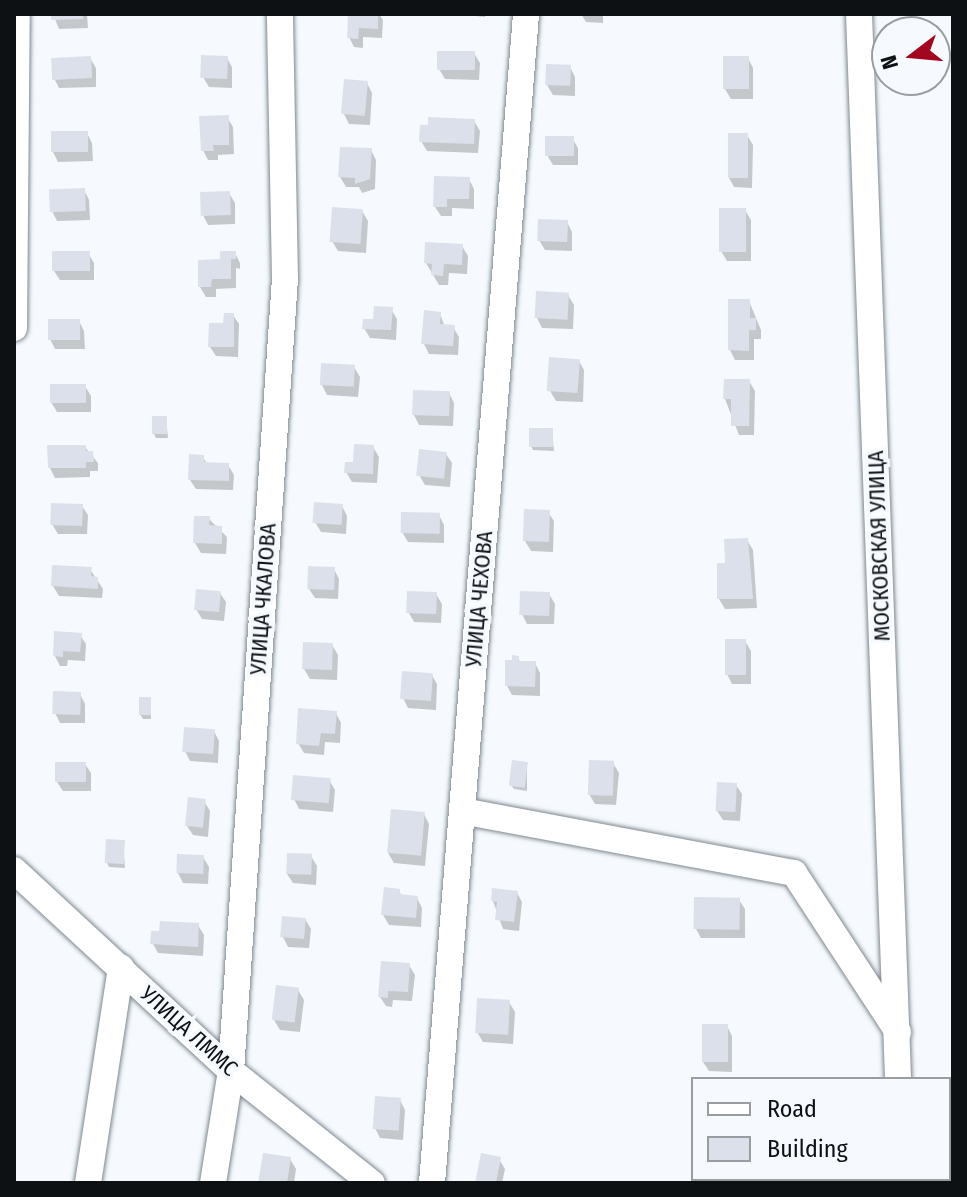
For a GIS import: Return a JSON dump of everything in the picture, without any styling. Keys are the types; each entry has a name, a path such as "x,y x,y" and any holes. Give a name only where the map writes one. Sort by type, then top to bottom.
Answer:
{"street":[{"path":"14,328 17,14"},
{"name":"УЛИЦА ЧКАЛОВА","path":"213,1183 231,1071 285,279 280,14"},
{"name":"УЛИЦА ЧЕХОВА","path":"432,1183 526,14"},
{"name":"МОСКОВСКАЯ УЛИЦА","path":"859,14 898,1077"},
{"path":"462,811 794,873 898,1032"},
{"name":"УЛИЦА ЛММС","path":"14,870 231,1071 372,1183"},
{"path":"88,1183 121,968"}],"building":[{"path":"51,14 83,14 83,19 51,20"},
{"path":"348,14 378,14 378,29 359,28 358,39 347,38"},
{"path":"437,51 475,51 475,70 437,70"},
{"path":"201,55 228,56 227,79 200,78"},
{"path":"91,56 92,78 52,80 51,58"},
{"path":"723,56 749,56 749,89 723,89"},
{"path":"546,64 571,65 570,86 545,85"},
{"path":"344,79 368,81 365,116 341,114"},
{"path":"229,115 229,145 213,145 214,151 201,151 199,116"},
{"path":"428,117 475,119 474,144 419,142 420,125 428,125"},
{"path":"51,131 88,131 88,152 51,152"},
{"path":"728,133 748,133 748,178 728,178"},
{"path":"545,136 574,136 574,156 545,156"},
{"path":"340,147 372,148 370,179 355,184 355,178 338,177"},
{"path":"434,176 470,177 469,199 447,199 447,207 433,207"},
{"path":"85,188 86,211 50,212 49,189"},
{"path":"230,191 231,215 201,216 200,192"},
{"path":"332,207 363,209 360,244 330,242"},
{"path":"719,208 746,208 746,252 719,252"},
{"path":"538,219 568,220 567,242 537,241"},
{"path":"425,242 463,244 462,265 444,264 443,276 431,275 432,264 424,263"},
{"path":"52,251 90,251 90,271 52,271"},
{"path":"220,251 236,251 236,259 231,259 231,279 212,279 211,287 198,287 198,260 220,259"},
{"path":"536,291 569,293 568,320 535,318"},
{"path":"728,299 750,299 750,318 756,318 756,330 749,330 749,351 728,350"},
{"path":"374,306 393,307 391,330 362,329 363,319 373,319"},
{"path":"424,310 441,312 440,324 455,325 453,346 421,344"},
{"path":"224,313 234,313 234,347 208,347 209,323 223,323"},
{"path":"48,319 80,319 80,340 48,340"},
{"path":"549,357 580,359 578,393 547,391"},
{"path":"321,363 355,365 354,387 320,385"},
{"path":"724,379 750,379 749,426 731,426 731,399 723,399"},
{"path":"50,384 86,384 86,403 50,403"},
{"path":"413,390 450,391 449,416 412,415"},
{"path":"152,416 167,416 167,434 152,434"},
{"path":"529,428 553,428 553,447 529,447"},
{"path":"354,444 374,445 373,474 344,473 345,462 353,462"},
{"path":"47,445 86,445 86,451 93,451 94,462 86,462 86,468 48,468"},
{"path":"419,449 447,452 444,479 416,476"},
{"path":"189,454 204,455 204,462 229,463 229,481 188,480"},
{"path":"314,502 343,504 341,525 313,523"},
{"path":"51,503 83,504 82,526 50,525"},
{"path":"524,509 550,510 549,542 523,541"},
{"path":"401,512 440,513 440,534 401,533"},
{"path":"194,516 210,516 209,525 222,526 222,544 193,543"},
{"path":"748,538 753,599 717,599 717,563 725,563 724,539"},
{"path":"52,565 92,567 91,576 98,577 98,589 51,586"},
{"path":"308,566 335,567 334,590 307,589"},
{"path":"196,589 221,591 219,612 194,610"},
{"path":"407,591 437,592 436,614 406,613"},
{"path":"520,591 550,592 549,616 519,615"},
{"path":"54,631 82,633 80,652 63,651 63,657 53,656"},
{"path":"725,639 746,639 746,675 725,675"},
{"path":"303,642 333,643 332,670 302,669"},
{"path":"512,655 519,656 519,661 536,661 535,687 505,686 505,660 512,660"},
{"path":"402,671 433,673 431,701 400,699"},
{"path":"53,691 81,692 80,715 52,714"},
{"path":"139,697 151,697 151,715 139,715"},
{"path":"298,708 337,711 335,734 321,733 319,746 296,744"},
{"path":"184,727 215,729 213,754 182,752"},
{"path":"512,760 528,762 525,788 509,786"},
{"path":"589,760 614,761 613,796 588,795"},
{"path":"55,762 86,762 86,782 55,782"},
{"path":"293,775 331,778 329,803 291,800"},
{"path":"717,782 737,783 735,812 715,811"},
{"path":"188,797 206,799 203,828 185,826"},
{"path":"391,809 425,812 421,856 387,853"},
{"path":"106,839 125,840 124,864 105,863"},
{"path":"287,853 312,854 311,875 286,874"},
{"path":"177,854 204,855 203,874 176,873"},
{"path":"384,887 400,889 400,894 418,896 416,918 381,915"},
{"path":"492,888 518,891 514,922 495,920 497,902 491,901"},
{"path":"694,897 740,898 739,930 693,929"},
{"path":"282,916 306,918 304,939 280,937"},
{"path":"160,921 199,923 198,947 150,944 151,931 159,931"},
{"path":"381,961 410,963 408,992 388,991 388,998 378,997"},
{"path":"276,985 299,988 295,1023 272,1020"},
{"path":"477,998 510,1000 508,1035 475,1033"},
{"path":"702,1024 728,1024 728,1062 702,1062"},
{"path":"375,1096 401,1098 399,1131 373,1129"},
{"path":"263,1153 291,1157 287,1183 258,1183"},
{"path":"481,1153 501,1157 496,1183 475,1183"}]}
